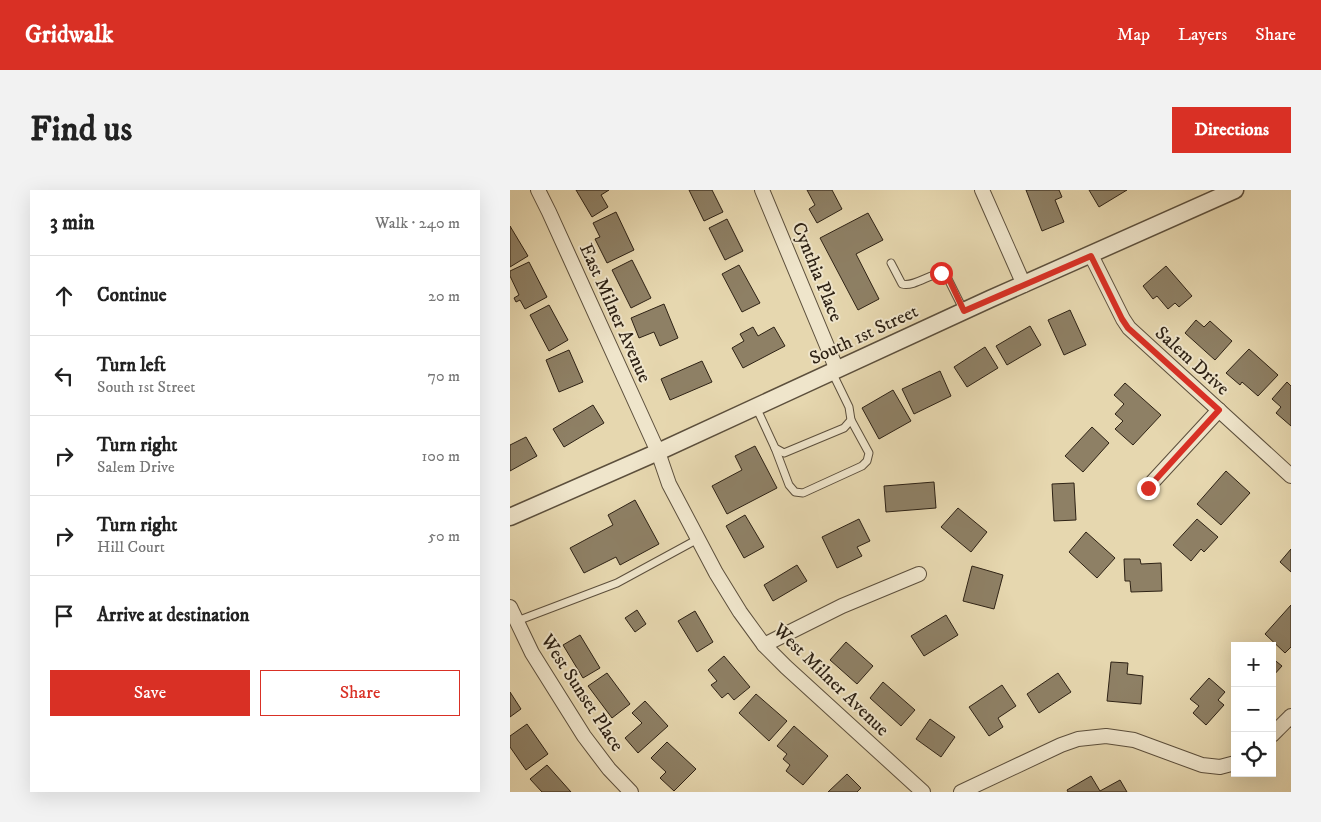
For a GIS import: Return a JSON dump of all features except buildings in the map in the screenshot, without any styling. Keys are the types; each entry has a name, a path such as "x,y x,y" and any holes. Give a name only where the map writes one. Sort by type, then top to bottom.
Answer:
{"street":[{"name":"East Milner Avenue","path":"538,190 658,452"},
{"name":"Cynthia Place","path":"762,190 834,371"},
{"path":"982,190 1024,285"},
{"name":"South 1st Street","path":"510,517 658,452 964,311 1091,256 1235,190"},
{"name":"Salem Drive","path":"1091,256 1128,328 1291,476"},
{"path":"1148,488 1219,410"},
{"name":"West Milner Avenue","path":"658,452 669,484 716,573 740,612 764,645 923,792"},
{"path":"764,645 842,606 919,574"},
{"name":"West Sunset Place","path":"510,608 532,653 584,736 609,769 631,792"},
{"path":"1276,732 1291,716"},
{"path":"961,792 1061,745 1078,739 1097,736 1134,740 1202,765 1220,767 1231,764"}],"lane":[{"path":"891,263 902,284 908,286 933,274 941,273 948,277 964,311"},
{"path":"756,407 775,448 789,485 795,492 803,493 862,466 867,461 869,453 851,420 849,407 834,371"},
{"path":"775,448 784,453 844,428 851,420"},
{"path":"516,621 618,583 698,540"}],"route":[{"path":"941,273 948,277 964,311 1091,256 1128,328 1219,410 1148,488"}]}
